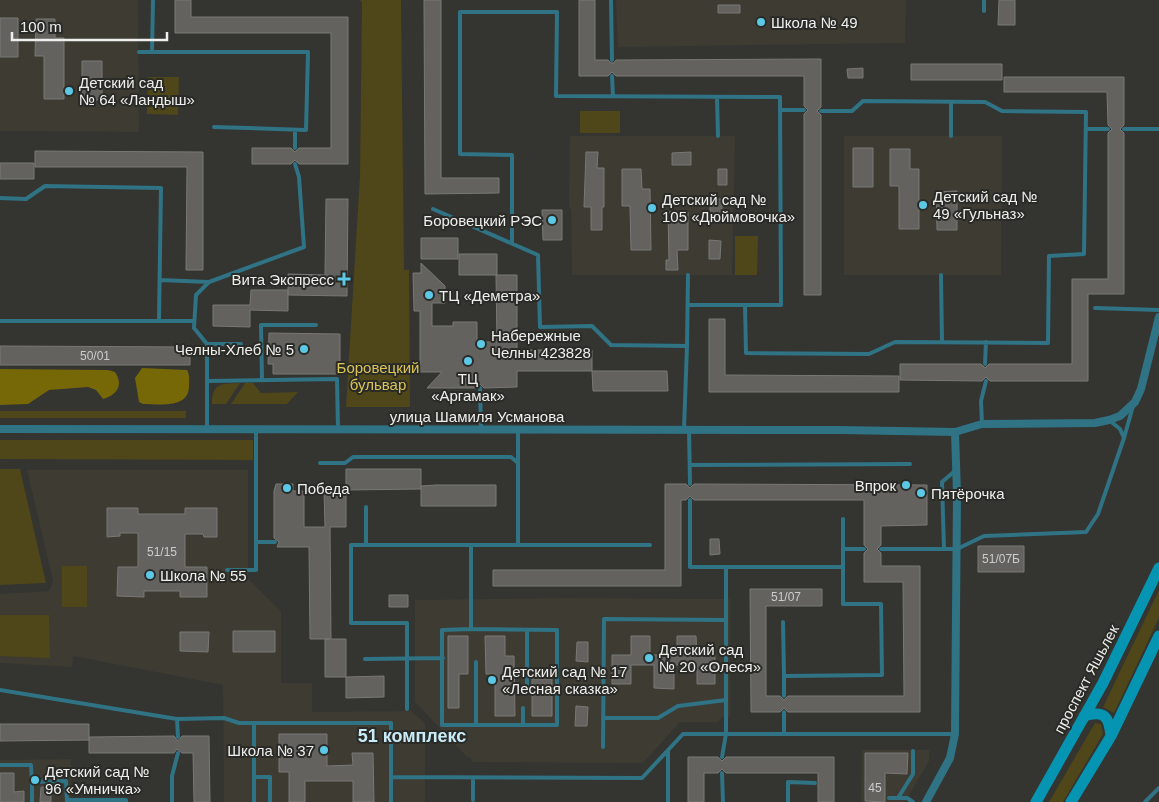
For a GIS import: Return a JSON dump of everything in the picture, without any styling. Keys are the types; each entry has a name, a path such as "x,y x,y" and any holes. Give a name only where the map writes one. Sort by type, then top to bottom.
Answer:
{"main road":[{"name":"проспект Яшьлек","path":"1036,802 1104,683 1159,568"},
{"path":"1071,802 1111,736 1159,636"},
{"path":"1084,716 1094,713 1102,714 1110,722 1111,736"}],"street":[{"path":"1109,420 1120,416 1135,402 1159,317"},
{"name":"улица Шамиля Усманова","path":"0,429 687,429 955,432 982,424 1095,423 1109,420"},
{"path":"926,802 950,758 955,734 957,549 955,432"}],"lane":[{"path":"152,52 154,0"},
{"path":"611,0 612,60"},
{"path":"984,0 984,11"},
{"path":"512,243 512,155 460,154 460,12 557,12 556,96 780,97 781,305 688,305"},
{"path":"139,52 308,52 306,130 214,127"},
{"path":"612,76 613,96"},
{"path":"717,97 718,136"},
{"path":"745,305 746,353 869,354 895,342 1048,343 1049,256 1084,254 1086,112 1002,111 985,102 863,101 852,111 821,111"},
{"path":"951,102 951,136"},
{"path":"780,110 804,110"},
{"path":"1086,129 1108,129"},
{"path":"1124,129 1159,129"},
{"path":"295,130 295,148"},
{"path":"160,280 209,282 304,247 300,178 295,164"},
{"path":"0,198 26,199 45,186 161,188 160,319"},
{"path":"433,209 538,255 540,327 592,326 611,345 687,346"},
{"path":"688,275 687,429 690,484"},
{"path":"941,275 942,342"},
{"path":"207,429 207,344 194,328 194,321 196,295 209,282"},
{"path":"1095,308 1159,310"},
{"path":"0,321 160,319 194,321"},
{"path":"262,380 261,325 316,325"},
{"path":"986,342 986,364"},
{"path":"207,344 242,344"},
{"path":"208,381 337,379 338,430"},
{"path":"982,424 981,401 986,380"},
{"path":"480,388 481,429"},
{"path":"881,549 957,549 984,536 1086,532 1098,514 1135,402"},
{"path":"1109,420 1120,429 1124,438"},
{"path":"227,570 256,570 256,429"},
{"path":"518,429 518,545"},
{"path":"320,463 345,463 353,457 511,457 518,463"},
{"path":"690,465 910,464"},
{"path":"944,549 942,482 956,470"},
{"path":"690,500 690,567 843,567"},
{"path":"366,506 366,545"},
{"path":"784,676 882,676 881,604 844,604 843,519"},
{"path":"256,542 275,542"},
{"path":"471,545 471,630"},
{"path":"407,709 407,623 351,623 351,546 650,545"},
{"path":"843,549 864,549"},
{"path":"722,757 726,734 726,567"},
{"path":"603,747 604,619 726,620"},
{"path":"783,622 784,696"},
{"path":"442,630 527,630 557,630 558,725 442,725 442,630"},
{"path":"527,630 527,692"},
{"path":"365,658 442,658"},
{"path":"476,662 476,725"},
{"path":"0,690 178,719 224,718 239,723 254,724 391,723 391,802"},
{"path":"603,718 658,718 678,706 726,700"},
{"path":"523,708 523,725"},
{"path":"784,712 784,734"},
{"path":"178,719 178,736"},
{"path":"254,724 254,802"},
{"path":"391,777 642,778 683,734 955,734"},
{"path":"668,750 668,802"},
{"path":"898,798 913,774 913,751"},
{"path":"172,802 172,776 178,753"},
{"path":"0,765 32,765 32,802"},
{"path":"722,773 723,802"},
{"path":"254,777 270,777 270,802"},
{"path":"472,778 473,800"},
{"path":"32,782 66,781 67,801 126,800 126,802"},
{"path":"788,802 788,782 815,783"},
{"path":"1145,802 1159,788"},
{"path":"889,798 907,798 913,802"}],"shaded area":[{"name":"Детский сад № 64 «Ландыш»","path":"0,0 138,0 139,132 0,131"},
{"name":"Школа № 49","path":"616,0 906,0 905,43 618,47"},
{"name":"Детский сад № 105 «Дюймовочка»","path":"570,136 735,136 732,275 572,275 571,211 569,205"},
{"name":"Детский сад № 49 «Гульназ»","path":"844,136 1002,136 1001,275 844,275"},
{"path":"142,368 187,370 189,374 188,393 184,399 172,404 143,404 139,402 135,378"},
{"path":"0,369 108,370 115,372 119,385 112,395 103,399 96,390 88,387 49,390 28,404 0,405"},
{"name":"Школа № 55","path":"27,470 248,470 248,579 281,611 281,683 312,683 312,712 411,711 425,723 425,802 224,802 223,685 73,656 72,667 0,663 0,594 49,591 53,581"},
{"path":"568,598 730,599 730,717 723,717 718,722 680,722 643,763 472,762 471,758 467,757 415,702 415,600"},
{"path":"862,750 929,750 929,761 905,802 861,802"},
{"name":"Детский сад № 96 «Умничка»","path":"71,759 71,802 0,802 0,760"}],"green space":[{"name":"Боровецкий бульвар","path":"360,0 401,0 404,270 409,270 410,407 346,407 360,175 362,2"},
{"path":"148,77 179,77 178,115 147,114"},
{"path":"580,111 620,111 620,133 580,133"},
{"path":"735,236 758,236 757,275 735,275"},
{"path":"240,383 226,404 212,404 212,397 216,388 223,384"},
{"path":"245,383 253,383 261,393 298,392 287,404 231,404"},
{"path":"0,411 186,411 186,418 0,418"},
{"path":"0,440 253,440 253,460 0,459"},
{"path":"0,469 20,469 46,583 0,585"},
{"path":"62,566 87,566 87,607 62,607"},
{"path":"1159,590 1159,618 1114,713 1103,707"},
{"path":"0,615 49,615 50,658 0,656"},
{"path":"1095,723 1101,724 1103,734 1063,802 1049,802"}],"building":[{"path":"175,0 191,0 191,17 348,17 348,164 299,164 295,160 291,164 252,164 252,148 291,148 295,152 299,148 331,148 331,33 175,33"},
{"path":"424,0 441,0 441,178 499,178 499,193 425,194"},
{"path":"579,0 595,0 595,60 608,60 614,63 616,60 821,59 821,107 817,111 821,115 821,295 804,295 804,114 808,110 804,106 804,76 616,76 612,72 608,76 579,76"},
{"path":"999,0 1015,0 1015,25 998,25"},
{"path":"718,5 740,5 740,13 718,13"},
{"path":"0,18 18,18 18,57 0,57"},
{"path":"36,19 55,19 55,38 64,38 64,99 44,99 44,56 35,56"},
{"path":"82,61 102,61 102,100 82,100"},
{"path":"911,64 1002,64 1002,80 911,80"},
{"path":"863,68 863,78 848,78 847,69"},
{"path":"1004,77 1124,77 1124,125 1120,129 1124,133 1124,294 1088,294 1088,381 990,381 986,377 982,381 900,380 900,364 981,364 985,368 989,364 1072,364 1072,279 1108,279 1108,133 1112,129 1108,125 1107,92 1004,92"},
{"path":"853,148 873,148 873,187 853,187"},
{"path":"890,149 910,149 910,169 919,169 919,229 899,229 899,186 890,186"},
{"path":"35,151 203,152 203,270 186,270 187,167 35,167"},
{"path":"586,152 598,152 597,168 604,168 602,230 591,230 591,207 584,207"},
{"path":"691,152 691,165 672,165 672,153"},
{"path":"0,163 34,163 34,179 0,179"},
{"path":"622,169 641,169 642,189 650,189 651,250 631,250 630,206 622,206"},
{"path":"718,169 727,169 727,185 718,185"},
{"path":"957,191 957,230 937,230 936,192"},
{"path":"326,199 348,199 347,296 288,295 288,274 325,275"},
{"path":"710,199 722,199 722,218 710,218"},
{"name":"Боровецкий РЭС","path":"542,210 562,210 562,240 543,240"},
{"path":"668,212 688,212 688,250 677,250 678,270 666,270 666,260 669,260"},
{"path":"421,238 458,238 458,259 421,259"},
{"path":"709,240 721,241 720,259 709,259"},
{"path":"459,254 497,254 497,275 459,275"},
{"path":"421,263 445,286 445,303 432,303 432,326 453,326 453,322 477,322 477,342 497,342 496,275 517,275 517,350 592,350 592,371 517,371 517,387 484,388 480,384 476,388 427,388 442,372 420,372 420,311 414,311 413,273 421,273"},
{"path":"251,290 288,290 288,311 250,310 250,327 213,326 213,305 250,305"},
{"path":"709,319 725,319 725,375 899,376 899,392 709,392"},
{"name":"Челны-Хлеб № 5","path":"269,333 340,334 340,374 273,374 273,364 268,364"},
{"path":"0,346 190,347 190,365 0,365"},
{"path":"592,371 667,371 668,391 593,391"},
{"path":"346,469 421,469 421,489 346,490 346,527 330,527 331,639 346,639 346,677 325,677 325,639 310,639 309,547 277,547 279,542 274,538 274,491 276,484 293,484 293,491 304,491 304,527 325,527 324,490 346,489"},
{"path":"665,484 686,484 690,488 694,484 927,485 927,525 881,526 881,545 877,549 881,553 881,566 920,566 920,712 788,712 784,708 780,712 751,712 750,589 822,589 822,606 766,606 766,696 780,696 784,700 788,696 904,696 903,582 864,582 864,553 868,549 864,545 864,500 694,500 690,496 686,500 681,500 681,586 493,586 493,570 665,570"},
{"path":"496,485 496,506 421,506 421,486"},
{"path":"107,508 138,508 138,514 185,514 185,508 217,508 217,537 204,537 203,534 185,534 185,567 207,567 207,597 180,597 180,591 144,591 144,597 117,596 118,567 138,567 138,533 120,533 120,536 107,537"},
{"path":"710,539 719,539 720,554 710,555"},
{"path":"978,546 1024,546 1024,572 978,572"},
{"path":"389,595 408,595 408,607 389,607"},
{"path":"233,631 275,631 275,652 233,652"},
{"path":"180,632 209,632 208,652 180,651"},
{"path":"448,636 468,636 468,674 459,674 459,708 448,708"},
{"path":"485,636 505,636 505,656 514,656 515,716 495,716 495,674 486,674"},
{"path":"631,636 650,636 650,655 677,655 677,636 696,636 697,655 715,655 715,684 697,684 697,665 674,665 674,689 654,688 654,665 631,665 631,684 612,684 612,655 631,655"},
{"path":"577,642 588,642 588,662 576,661"},
{"path":"384,676 384,697 346,698 346,677"},
{"path":"532,679 552,679 552,716 532,716"},
{"path":"576,706 588,707 587,726 575,726"},
{"path":"0,724 89,724 89,740 0,741"},
{"path":"279,734 327,734 327,766 353,765 352,753 373,753 374,802 353,802 353,781 305,781 305,802 289,802 289,772 279,772"},
{"path":"174,736 178,741 182,736 209,736 210,802 194,802 193,753 182,753 177,749 174,753 89,753 89,737"},
{"path":"865,753 908,753 907,774 885,773 885,802 865,801"},
{"path":"688,757 718,757 722,761 726,757 834,757 834,802 818,802 818,773 726,773 722,769 718,773 704,773 704,802 688,802"},
{"path":"0,773 14,773 14,792 24,791 24,802 0,802"},
{"path":"41,787 51,787 51,802 40,802"}],"place":[{"name":"Школа № 49","path":"761,22"},
{"name":"Детский сад № 64 «Ландыш»","path":"69,91"},
{"name":"Детский сад № 49 «Гульназ»","path":"923,205"},
{"name":"Детский сад № 105 «Дюймовочка»","path":"652,208"},
{"name":"Боровецкий РЭС","path":"552,220"},
{"name":"Вита Экспресс","path":"344,279"},
{"name":"ТЦ «Деметра»","path":"429,295"},
{"name":"Набережные Челны 423828","path":"481,344"},
{"name":"Челны-Хлеб № 5","path":"304,349"},
{"name":"ТЦ «Аргамак»","path":"468,361"},
{"name":"Впрок","path":"906,485"},
{"name":"Победа","path":"287,488"},
{"name":"Пятёрочка","path":"921,493"},
{"name":"Школа № 55","path":"150,575"},
{"name":"Детский сад № 20 «Олеся»","path":"649,658"},
{"name":"Детский сад № 17 «Лесная сказка»","path":"492,680"},
{"name":"Школа № 37","path":"324,750"},
{"name":"Детский сад № 96 «Умничка»","path":"35,780"}],"district":[{"name":"51 комплекс","path":"412,736"}]}
